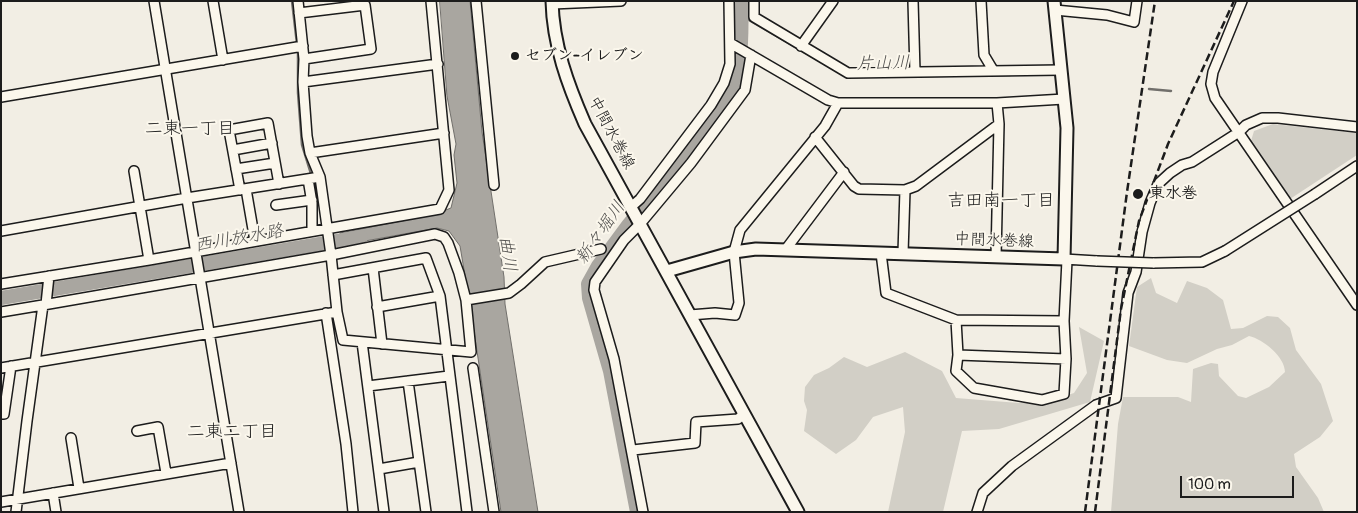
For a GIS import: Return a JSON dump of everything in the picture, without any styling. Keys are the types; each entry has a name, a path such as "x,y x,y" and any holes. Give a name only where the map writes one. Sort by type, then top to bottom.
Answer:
{"main road":[{"name":"中間水巻線","path":"552,2 553,24 559,55 569,89 640,224 798,512"},
{"path":"1055,6 1067,128 1065,259"},
{"name":"中間水巻線","path":"666,271 734,252 756,249 1065,259"}],"street":[{"path":"165,1 154,2 239,512"},
{"path":"213,1 223,60"},
{"path":"1,312 199,275 331,253 435,234 444,237 448,243 459,273 466,300 471,352 343,340 337,312 331,253 320,177 310,153 307,136 303,82 304,59 298,1"},
{"path":"1,284 196,253 312,231 328,232 440,209 449,190 431,1"},
{"path":"476,1 494,185"},
{"path":"552,2 621,1"},
{"path":"631,207 640,198 711,105 724,83 730,64 729,1"},
{"path":"754,1 754,17 848,73 1061,70"},
{"path":"801,46 833,1"},
{"path":"914,1 915,72"},
{"path":"981,1 984,55 993,70"},
{"path":"1055,6 1107,15 1134,22 1137,1"},
{"path":"1242,1 1213,72 1212,84 1215,98 1357,305"},
{"path":"299,13 365,5 371,49 304,59"},
{"path":"730,43 828,100 838,103 997,103 1064,99"},
{"path":"1,97 303,46"},
{"path":"644,512 614,359 594,290 595,282 624,240 640,224 691,163 745,90 751,55"},
{"path":"303,82 438,64"},
{"path":"690,315 715,313 735,316 739,303 734,252 740,230 825,126 838,103"},
{"path":"996,257 999,124 997,103"},
{"path":"977,512 983,493 1012,466 1096,405 1116,398 1128,292 1136,272 1142,232 1150,203 1158,184 1182,165 1192,162 1239,132 1246,125 1262,118 1270,117 1357,127"},
{"path":"255,241 243,189 236,169 229,130 268,123 279,184"},
{"path":"815,137 854,186 859,188 905,190 916,186 999,124"},
{"path":"310,153 444,133"},
{"path":"233,150 272,143"},
{"path":"236,169 275,163"},
{"path":"956,320 958,355 956,371 974,388 1042,400 1064,394 1066,359 1064,321 1065,259 1153,263 1202,262 1225,251 1357,166"},
{"path":"134,171 149,260"},
{"path":"786,249 844,172"},
{"path":"1,231 320,177"},
{"path":"308,179 312,200 312,231"},
{"path":"903,253 905,190"},
{"path":"276,205 312,200"},
{"path":"466,300 509,293 545,262 601,249"},
{"path":"881,252 886,293 956,320 1064,321"},
{"path":"333,275 426,258 440,296 467,512"},
{"path":"373,268 382,344"},
{"path":"16,512 26,421 49,276"},
{"path":"378,308 440,296"},
{"path":"1,368 337,312"},
{"path":"326,313 346,444 353,512"},
{"path":"362,342 384,512"},
{"path":"958,355 1066,359"},
{"path":"1,414 4,414 11,366"},
{"path":"473,368 494,512"},
{"path":"368,386 449,376"},
{"path":"408,381 426,512"},
{"path":"633,450 696,443 696,422 738,419 744,414"},
{"path":"137,431 158,427 166,473"},
{"path":"71,438 79,488"},
{"path":"379,469 419,462"},
{"path":"1,502 231,463"},
{"path":"53,493 56,512"}],"shaded area":[{"path":"440,1 470,1 482,132 504,277 505,304 538,512 501,512 460,246 449,231 437,228 343,245 340,233 433,215 451,208 457,183 454,155 456,144 447,96"},
{"path":"1273,124 1357,133 1357,155 1290,199 1251,141 1254,131"},
{"path":"1151,278 1156,293 1177,303 1187,281 1207,288 1223,300 1231,329 1243,328 1267,316 1278,317 1290,328 1296,350 1321,384 1333,421 1320,437 1294,454 1296,467 1318,498 1324,512 1111,512 1118,424 1123,397 1178,397 1191,402 1193,369 1211,363 1218,364 1219,376 1238,396 1246,398 1269,387 1285,372 1281,360 1267,345 1249,336 1187,363 1167,360 1129,346 1137,287"},
{"path":"1079,327 1104,341 1090,402 999,429 962,431 943,512 888,512 905,432 903,407 873,417 856,440 836,454 804,431 807,410 804,401 805,387 814,375 829,368 844,357 867,367 905,352 942,371 956,398 1043,403 1074,393 1087,373"}],"waterway":[{"path":"292,1 297,44"},
{"name":"新々堀川","path":"637,512 610,371 589,298 588,284 598,266 629,224 720,110 730,93 739,65 741,1"},
{"name":"片山川","path":"742,16 847,77 1010,75"},
{"path":"298,49 298,93 302,145 311,174"},
{"name":"片山川","path":"1149,89 1171,91"},
{"name":"西川放水路","path":"1,298 361,237"}],"railway":[{"path":"1085,512 1127,192 1155,1"},
{"path":"1095,512 1121,309 1139,221 1168,144 1234,1"}],"place":[{"name":"セブン-イレブン","path":"515,56"},
{"name":"東水巻","path":"1138,194"}],"district":[{"name":"二東一丁目","path":"190,129"},
{"name":"吉田南一丁目","path":"1001,201"},
{"name":"二東二丁目","path":"232,432"}],"water label":[{"name":"曲川","path":"507,254"}]}
